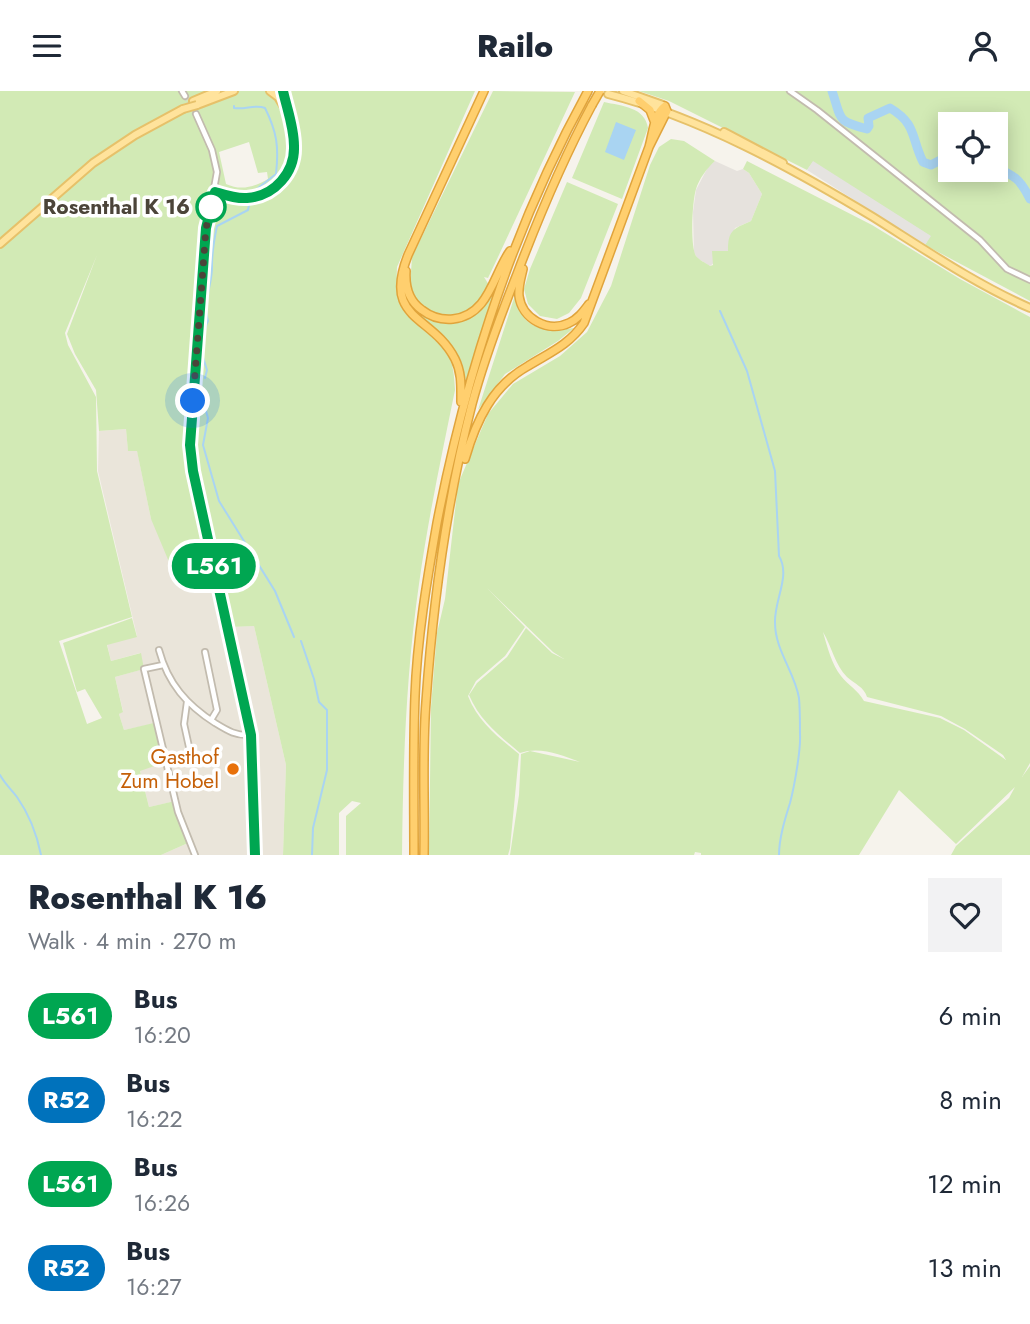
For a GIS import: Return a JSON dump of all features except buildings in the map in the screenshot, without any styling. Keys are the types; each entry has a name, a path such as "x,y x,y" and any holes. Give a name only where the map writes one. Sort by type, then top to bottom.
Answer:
{"highway":[{"path":"461,413 461,379 454,357 443,342 412,314 403,300 400,279 408,255 482,91"},
{"path":"414,855 415,695 429,566 450,454 515,245 588,91"},
{"path":"424,855 426,704 433,631 454,489 472,404 492,338 558,173 593,105 604,92"},
{"path":"639,101 650,110 655,124"},
{"path":"649,147 655,124 664,108"},
{"path":"454,489 462,473 475,429 494,395 520,370 571,339 587,317 664,108"},
{"path":"530,241 519,288 521,303 529,316 545,325 564,325 577,318 593,298"},
{"path":"408,255 405,278 411,298 426,313 440,319 451,319 466,315 483,301 515,245"}],"main road":[{"path":"0,244 93,163 135,135 217,91"},
{"path":"195,103 234,91"},
{"path":"270,91 281,101 289,119"},
{"path":"215,192 230,197 247,198 261,195 280,183 293,158 294,140 283,91"},
{"path":"623,91 703,124 789,168 944,262 1030,308"},
{"path":"604,92 664,108"}],"street":[{"path":"790,91 980,240 1007,269 1030,280"},
{"path":"196,114 206,132 216,164 215,192 206,228 190,445 193,471 251,735 255,855"},
{"path":"159,650 163,664 187,702 237,735 251,735"},
{"path":"205,652 217,710 211,720"},
{"path":"163,664 144,669 178,812 195,855"},
{"path":"187,702 184,724 191,757"}],"shaded area":[{"path":"715,161 737,171 743,169 749,173 762,194 751,221 735,228 728,251 710,266 697,258 694,252 693,212 696,190 708,167"},
{"path":"813,161 931,236 925,245 807,170"},
{"path":"126,429 128,450 137,450 151,519 212,562 227,627 254,626 286,765 283,855 161,855 188,843 176,801 149,807 140,771 157,723 124,730 119,714 123,711 115,677 143,669 140,653 111,661 107,644 137,636 98,471 99,431"}],"green space":[{"path":"0,91 475,91 397,267 401,299 416,321 446,351 452,367 455,390 427,535 411,652 402,855 346,855 346,816 361,803 352,801 339,813 339,855 283,855 286,765 254,626 231,627 195,470 193,444 210,221 218,196 215,193 204,228 188,444 212,562 172,569 151,519 137,451 128,451 126,429 99,431 96,390 67,334 97,255 65,333 68,345 96,397 97,471 132,617 59,641 87,724 102,718 85,689 77,692 63,643 132,618 137,637 107,645 111,661 141,653 144,669 115,677 123,712 119,714 124,730 158,722 166,762 140,771 149,807 175,801 188,843 161,855 0,855","holes":["249,142 258,173 267,172 268,179 247,187 226,184 219,152"]},
{"path":"493,91 575,92 488,278 484,277 494,293 464,387 462,363 450,345 418,314 409,301 412,257"},
{"path":"639,91 1030,91 1030,301 925,245 930,236 813,162 807,170 669,101"},
{"path":"604,102 638,112 648,128 622,199 572,178"},
{"path":"671,139 684,141 715,161 697,185 692,234 697,257 710,266 713,265 712,251 728,251 731,234 736,228 751,221 762,194 749,173 743,169 747,161 872,225 960,279 1030,317 1030,763 1022,777 1030,766 1030,855 951,855 956,846 1009,798 1015,787 956,844 899,790 859,855 701,855 695,852 694,855 510,855 519,795 521,754 530,751 580,762 543,751 535,750 528,751 520,753 491,727 473,704 469,695 477,683 507,657 526,628 552,653 564,659 553,652 487,588 525,627 505,656 476,681 468,696 483,721 519,754 510,848 508,855 429,855 431,707 437,633 445,599 458,484 488,414 513,384 560,356 587,332 611,286 650,165 659,147","holes":["823,632 843,672 867,697 941,716 965,729 1003,755 1006,760 964,730 940,718 864,701 838,672"]},
{"path":"567,182 618,204 581,298 569,313 557,319 540,316 528,304 524,289"},
{"path":"515,295 522,315 535,326 553,330 574,328 505,374 478,410"}],"water":[{"path":"616,122 636,130 624,160 605,152"}],"waterway":[{"path":"832,91 842,118 850,124 867,129 868,118 890,108 909,126 923,162 931,165 938,161"},
{"path":"234,106 265,108 275,132 276,174 253,192"},
{"path":"1008,173 1017,179 1030,199"},
{"path":"205,378 207,370 201,351 208,321 207,300 217,226 248,210 249,205"},
{"path":"720,311 747,371 775,471 779,556 783,572 775,614 776,633 797,689 800,720 797,769 781,835 779,855"},
{"path":"203,389 202,397 208,418 203,445 219,501 275,591 294,637"},
{"path":"301,641 319,702 327,710 327,770 313,828 312,855"},
{"path":"0,775 25,810 41,855"}],"tunnel":[{"path":"185,96 196,114"}],"bus line":[{"name":"L561","path":"255,855 251,735 210,552 190,445 206,228 215,192 230,197 261,195 280,183 285,176 293,158 294,140 283,91"}],"place":[{"name":"Rosenthal K 16","path":"211,207"},
{"name":"Gasthof Zum Hobel","path":"233,769"}],"route":[{"path":"193,401 206,228 211,207"}]}
